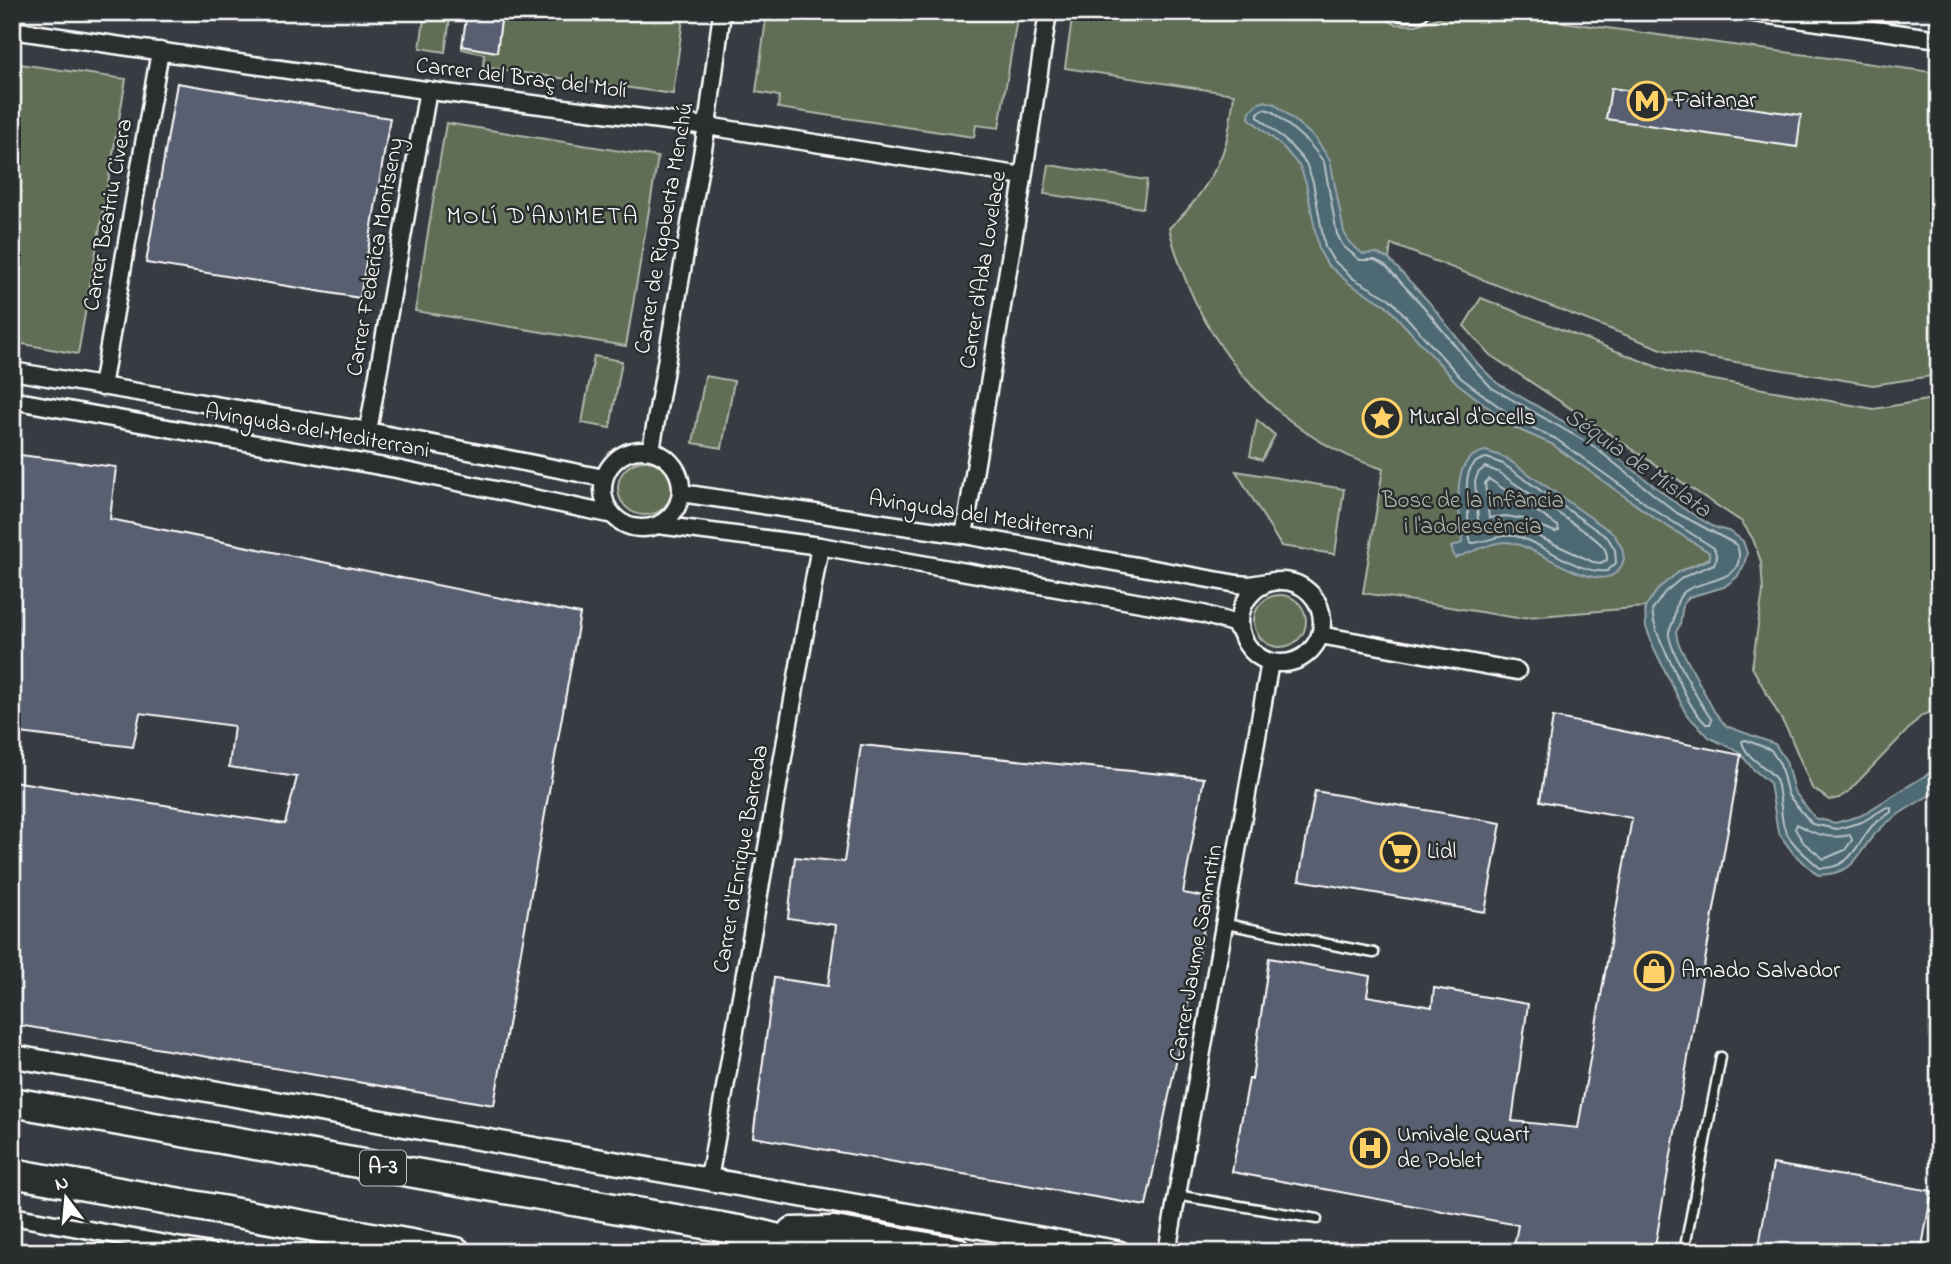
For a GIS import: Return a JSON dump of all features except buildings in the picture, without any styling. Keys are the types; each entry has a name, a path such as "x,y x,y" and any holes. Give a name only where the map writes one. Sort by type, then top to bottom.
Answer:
{"highway":[{"name":"A-3","path":"12,1102 755,1233 830,1252"},
{"path":"12,1173 456,1252"},
{"path":"755,1233 834,1231 956,1252"}],"street":[{"name":"Carrer de Rigoberta Menchú","path":"651,450 707,126 723,12"},
{"name":"Carrer d'Ada Lovelace","path":"964,536 1048,12"},
{"path":"1404,12 1420,12"},
{"path":"1747,12 1820,17 1939,38"},
{"name":"Carrer del Braç del Molí","path":"12,30 428,90 707,126 1023,176"},
{"name":"Carrer Beatriu Civera","path":"102,387 160,51"},
{"name":"Carrer Federica Montseny","path":"368,431 428,90"},
{"name":"Avinguda del Mediterrani","path":"12,371 368,431 604,478"},
{"name":"Avinguda del Mediterrani","path":"12,400 396,469 613,515"},
{"path":"658,525 673,513 681,493 679,474 668,459 651,450 627,452 609,468 604,478 603,494 613,515 634,527 658,525 820,546 1203,614 1233,623 1251,651 1270,662 1295,661 1306,655 1320,635 1321,611 1316,600 1298,584 1286,580 1273,581 1261,585 1242,605 1240,631"},
{"name":"Avinguda del Mediterrani","path":"681,493 964,536 1237,584 1273,581"},
{"name":"Carrer d'Enrique Barreda","path":"709,1179 820,546"},
{"path":"1320,635 1517,671"},
{"name":"Carrer Jaume Sanmrtin","path":"1167,1252 1270,662"},
{"path":"12,1056 1119,1252"},
{"path":"12,1216 210,1252"}],"lane":[{"path":"1226,924 1374,953"},
{"path":"1685,1252 1721,1057"},
{"path":"1176,1195 1317,1219"}],"green space":[{"path":"425,12 451,12 445,52 420,48"},
{"path":"502,12 684,12 673,94 483,67 484,54 462,49 462,46 497,51"},
{"path":"767,12 1018,12 999,128 976,125 974,137 778,108 779,96 756,92"},
{"name":"Bosc de la infància i l'adolescència","path":"1073,12 1374,12 1395,24 1416,25 1456,12 1489,12 1939,73 1939,375 1873,385 1664,350 1391,244 1389,259 1369,295 1386,305 1410,331 1515,428 1552,444 1656,519 1709,552 1710,558 1680,571 1660,587 1645,607 1517,618 1363,593 1383,469 1343,453 1307,432 1274,407 1244,377 1219,344 1198,307 1181,269 1169,228 1195,201 1217,165 1227,136 1234,94 1065,68"},
{"path":"12,63 126,79 78,354 12,342"},
{"path":"446,123 658,157 626,346 415,311"},
{"path":"1049,165 1147,180 1143,208 1044,194"},
{"path":"1481,298 1670,372 1874,409 1939,398 1939,709 1922,715 1848,792 1830,800 1812,788 1789,733 1752,667 1763,591 1761,562 1753,539 1742,522 1490,355 1464,326"},
{"path":"594,356 622,361 610,428 582,423"},
{"path":"705,376 734,381 722,448 693,443"},
{"path":"1257,420 1275,435 1262,460 1250,456"},
{"path":"645,461 664,469 672,488 664,507 645,515 626,507 618,488 626,469"},
{"path":"1236,471 1344,489 1335,554 1281,546"},
{"path":"1280,595 1299,602 1306,621 1299,640 1280,647 1261,640 1254,621 1261,602"}],"water":[{"path":"1265,101 1275,104 1315,138 1330,160 1344,232 1349,242 1363,254 1376,253 1389,259 1497,383 1597,441 1681,507 1714,527 1731,532 1743,541 1747,553 1737,577 1724,587 1689,597 1683,604 1680,625 1676,632 1678,643 1714,711 1726,726 1775,744 1786,761 1794,791 1815,818 1835,823 1860,816 1939,767 1939,789 1886,823 1856,860 1843,870 1818,875 1793,853 1778,832 1770,783 1753,769 1738,751 1710,738 1686,714 1646,627 1645,607 1660,587 1680,571 1710,559 1709,552 1656,519 1552,444 1515,428 1457,383 1386,305 1350,284 1327,264 1319,250 1306,183 1300,167 1284,148 1249,118 1250,111"},
{"path":"1486,451 1506,458 1614,534 1622,548 1624,559 1616,573 1604,578 1588,576 1520,545 1507,542 1455,558 1451,547 1462,543 1459,503 1461,475 1465,464 1473,455"}],"place":[{"name":"Faitanar","path":"1647,101"},
{"name":"Mural d'Ocells","path":"1382,418"},
{"name":"Lidl","path":"1400,852"},
{"name":"Amado Salvador","path":"1654,971"},
{"name":"Umivale Quart de Poblet","path":"1370,1148"}],"district":[{"name":"MOLÍ D'ANIMETA","path":"543,217"}],"water label":[{"name":"Séquia de Mislata","path":"1637,464"}]}
